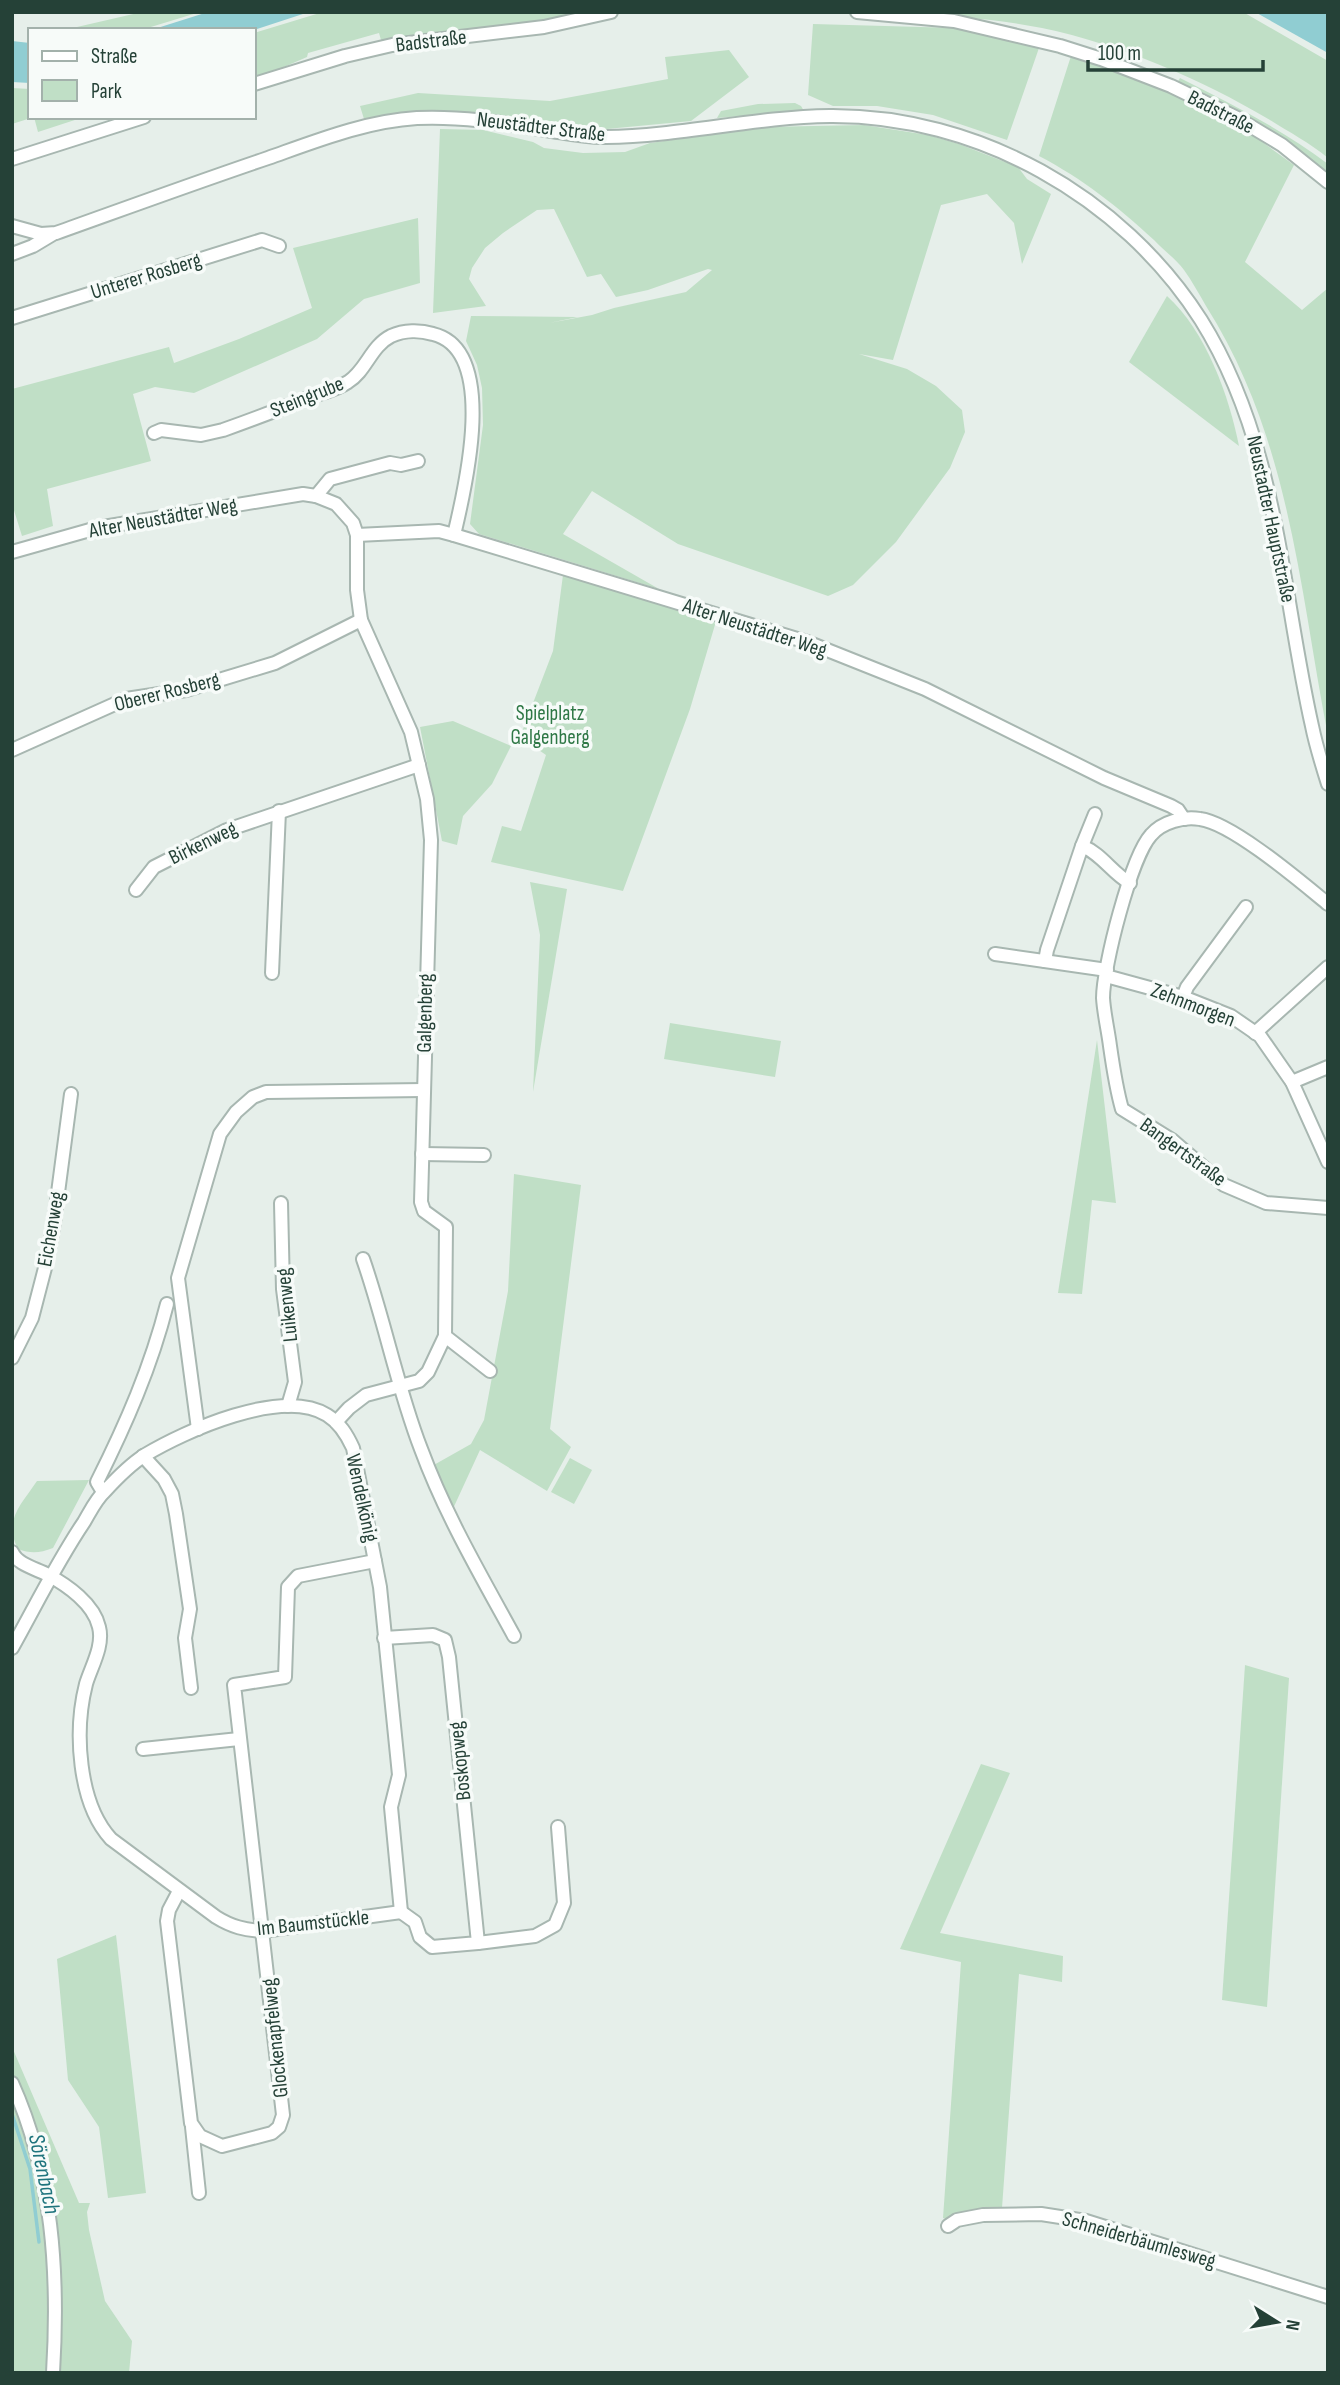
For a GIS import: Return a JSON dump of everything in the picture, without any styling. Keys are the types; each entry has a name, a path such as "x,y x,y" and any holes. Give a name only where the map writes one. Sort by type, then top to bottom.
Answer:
{"street":[{"name":"Badstraße","path":"256,83 345,56 392,45 544,27 611,12"},
{"name":"Badstraße","path":"857,12 954,21 1060,46 1101,59 1171,86 1237,118 1282,145 1328,182"},
{"name":"Neustädter Straße","path":"12,254 56,233 342,133 386,122 423,118 466,118 604,137 760,120 830,116 887,120 928,128 989,146 1072,189"},
{"path":"12,159 138,119"},
{"name":"Neustadter Hauptstraße","path":"1072,189 1130,236 1182,293 1218,351 1237,392 1253,433 1267,483 1312,727 1328,784"},
{"path":"12,213 12,226"},
{"name":"Neustädter Straße","path":"12,226 40,234 56,233"},
{"name":"Unterer Rosberg","path":"12,318 262,240 279,246"},
{"name":"Steingrube","path":"154,433 161,430 201,435 223,430 347,383 377,346 392,335 415,331 439,335 457,347 460,353 469,373 473,406 466,481 454,535"},
{"path":"357,535 354,523 345,511 316,496 330,479 390,463 401,465 418,461"},
{"name":"Alter Neustädter Weg","path":"12,552 97,528 182,516 279,497 303,494 316,496"},
{"name":"Alter Neustädter Weg","path":"357,535 439,531 807,642 925,689 1104,778 1171,806 1178,810 1184,819"},
{"name":"Galgenberg","path":"357,535 357,590 361,620 408,724 427,799 430,840 421,1202 424,1211 446,1227 445,1336"},
{"name":"Oberer Rosberg","path":"12,750 126,699 186,690 275,663 361,620"},
{"name":"Birkenweg","path":"136,890 154,867 227,830 419,765"},
{"path":"272,973 279,811"},
{"path":"1045,961 1095,814"},
{"path":"1106,973 1117,921 1139,857 1152,833 1160,827 1184,819 1198,818 1224,827 1328,904"},
{"path":"1082,846 1094,851 1122,879 1130,883"},
{"path":"1183,997 1186,987 1246,907"},
{"name":"Zehnmorgen","path":"995,954 1106,973 1183,997 1231,1016 1255,1033 1292,1082 1328,1161"},
{"path":"1255,1033 1328,967"},
{"name":"Bangertstraße","path":"1106,973 1103,1001 1122,1109 1171,1140 1224,1185 1266,1203 1328,1208"},
{"path":"1292,1082 1328,1067"},
{"path":"198,1429 178,1278 220,1135 236,1112 253,1097 266,1092 424,1090"},
{"name":"Eichenweg","path":"12,1358 32,1318 46,1264 71,1094"},
{"path":"422,1154 484,1155"},
{"name":"Luikenweg","path":"281,1203 283,1289 295,1381 288,1406"},
{"path":"363,1259 373,1287 399,1388 446,1509 514,1636"},
{"path":"103,1492 97,1482 128,1421 145,1378 167,1304"},
{"path":"160,1328 169,1321 185,1320"},
{"path":"12,1648 50,1576 103,1492 143,1456 198,1429 244,1412 288,1406 312,1409 336,1422 366,1395 419,1381 428,1372 445,1336 490,1371"},
{"name":"Wendelkönig","path":"263,1931 234,1685 285,1677 288,1587 298,1576 375,1561 353,1448 346,1433 336,1422"},
{"path":"143,1456 164,1479 172,1494 190,1609 185,1638 191,1688"},
{"name":"Im Baumstückle","path":"12,1552 16,1559 50,1576 75,1593 96,1617 100,1644 86,1688 80,1727 83,1771 89,1799 100,1827 111,1839 179,1891 228,1924 243,1930 263,1931 401,1912"},
{"path":"375,1561 399,1775 391,1807 401,1912 415,1922 421,1937 432,1947 535,1936 555,1925 564,1903 558,1827"},
{"name":"Boskopweg","path":"384,1638 433,1635 445,1640 449,1657 478,1943"},
{"path":"143,1749 239,1739"},
{"path":"179,1891 169,1910 167,1922 199,2193"},
{"name":"Glockenapfelweg","path":"191,2123 200,2136 222,2146 272,2133 279,2127 283,2115 263,1931"},
{"path":"12,2083 29,2119 47,2194 55,2301 53,2373"},
{"name":"Schneiderbäumlesweg","path":"948,2226 957,2220 983,2215 1041,2214 1086,2221 1328,2297"}],"green space":[{"path":"142,12 200,12 148,28 73,28"},
{"path":"323,12 598,12 517,27 463,33 381,40 379,33 308,53 307,57 256,79 256,32"},
{"path":"909,12 1243,12 1328,61 1328,158 1314,147 1216,90 1131,54 1072,35 1026,25"},
{"path":"813,24 957,28 1039,48 1007,140 933,115 877,106 833,106 808,95"},
{"path":"729,50 749,77 691,121 596,130 509,116 425,111 364,119 360,106 418,93 550,101 668,79 665,57"},
{"path":"1071,56 1151,82 1229,118 1294,165 1245,262 1302,310 1328,288 1328,736 1288,515 1256,408 1234,357 1193,283 1177,262 1099,194 1039,156"},
{"path":"1180,78 1293,139 1328,164 1328,174 1273,135 1177,83"},
{"path":"12,88 28,89 28,119 12,124"},
{"path":"795,103 804,111 717,118 721,111 758,104"},
{"path":"35,119 78,119 38,132"},
{"path":"864,125 928,135 959,144 1018,167 1027,179 1051,194 1022,264 1014,223 987,194 941,205 893,360 859,354 907,369 936,386 962,410 965,432 950,468 896,542 853,585 828,596 678,544 592,491 563,534 659,589 479,534 470,524 483,425 482,388 477,365 466,341 471,316 578,317 549,323 592,315 686,292 712,270 616,297 601,274 587,277 554,209 537,210 485,248 472,268 469,279 486,306 433,313 440,129 483,130 533,142 544,148 583,153 625,152 650,143 763,127"},
{"path":"418,218 420,283 364,299 317,339 194,393 155,387 133,394 151,461 47,489 53,526 22,536 12,504 12,389 169,347 174,363 239,339 312,308 293,248"},
{"path":"1167,296 1193,327 1214,365 1229,406 1239,446 1129,362"},
{"name":"Spielplatz Galgenberg","path":"563,575 717,618 690,709 623,891 491,862 502,826 521,831 546,755 520,737 553,651"},
{"path":"453,721 511,746 492,784 463,816 457,845 442,841 420,727"},
{"path":"530,882 567,889 533,1092 540,935"},
{"path":"670,1023 781,1041 775,1077 664,1059"},
{"path":"1097,1040 1116,1203 1092,1200 1082,1294 1058,1293"},
{"path":"514,1174 581,1185 550,1429 571,1447 547,1491 480,1450 451,1513 432,1466 471,1444 484,1420 508,1291"},
{"path":"570,1458 592,1470 574,1504 551,1492"},
{"path":"89,1480 53,1548 36,1552 18,1549 12,1530 13,1521 20,1505 37,1481"},
{"path":"1245,1665 1289,1678 1267,2007 1222,2000"},
{"path":"981,1764 1010,1773 940,1933 1063,1956 1062,1982 1019,1974 1002,2208 949,2220 943,2218 961,1962 900,1949"},
{"path":"116,1935 146,2193 108,2198 99,2127 68,2080 57,1959"},
{"path":"12,2047 79,2203 90,2203 87,2212 89,2230 105,2301 132,2341 129,2373 12,2373"}],"water":[{"path":"208,12 309,12 256,29 157,28"},
{"path":"1255,12 1328,12 1328,53 1319,48"},
{"path":"12,41 28,43 28,83 12,82"}],"waterway":[{"name":"Sörenbach","path":"12,2114 30,2169 39,2242"}]}
